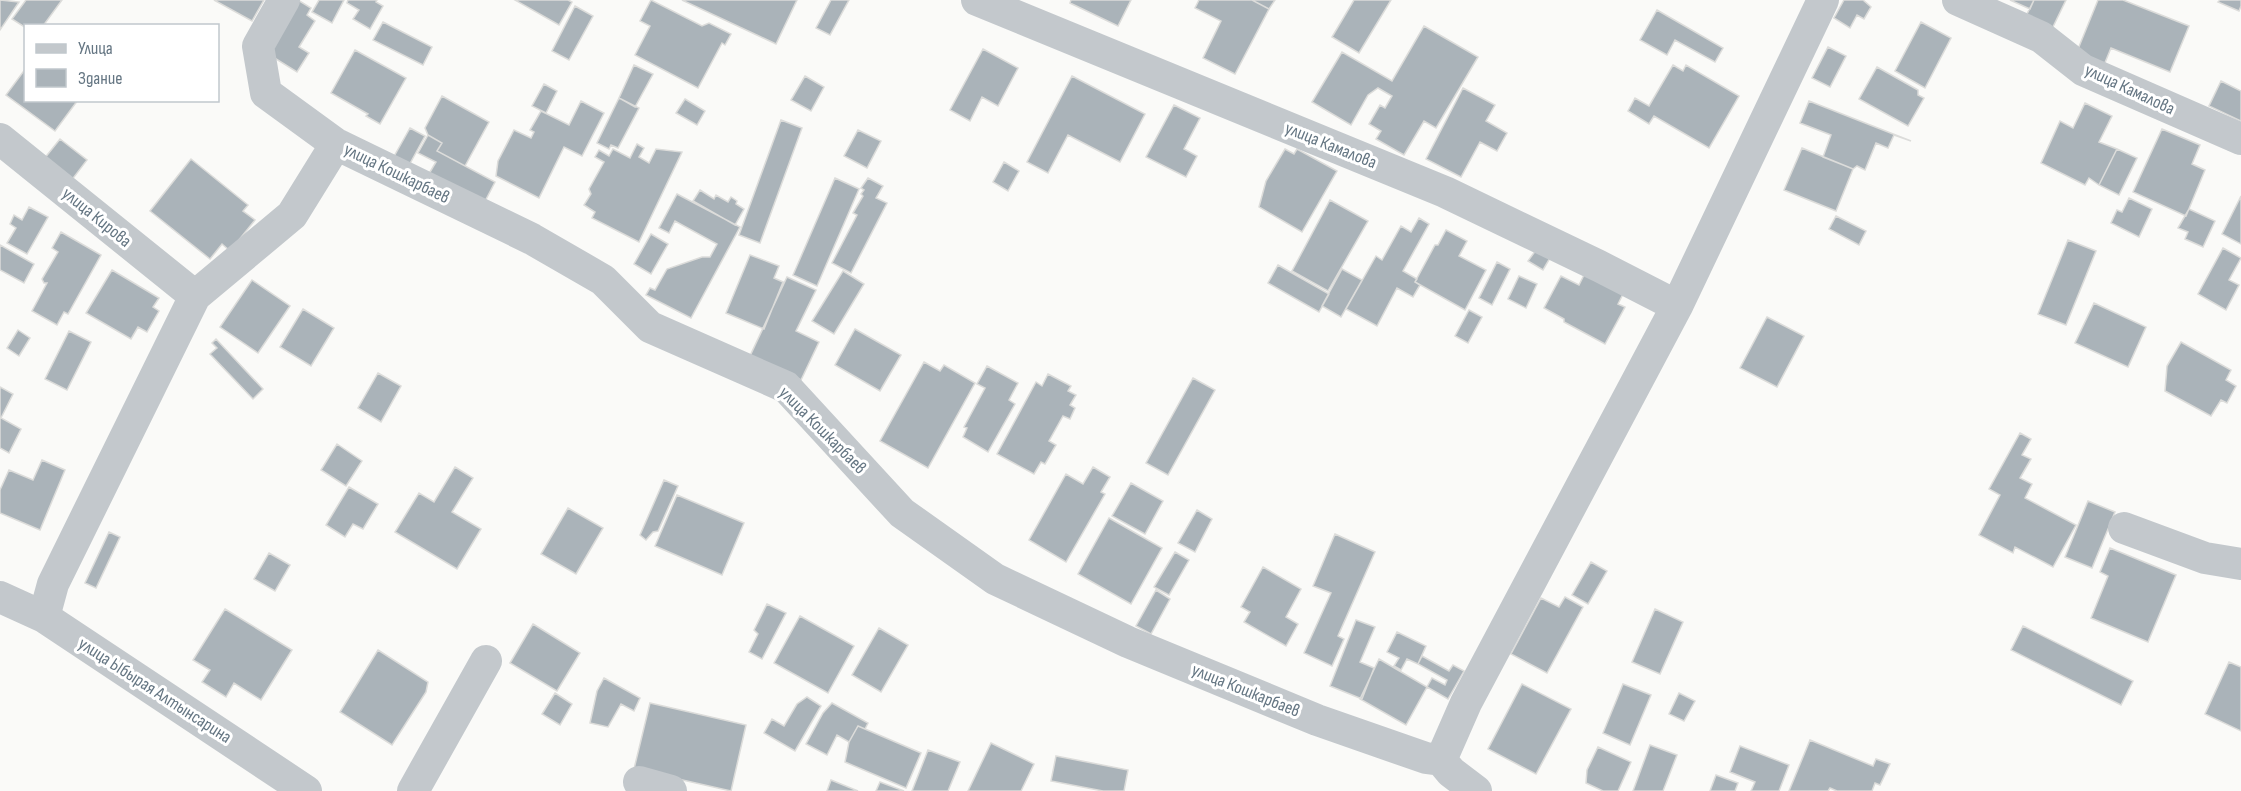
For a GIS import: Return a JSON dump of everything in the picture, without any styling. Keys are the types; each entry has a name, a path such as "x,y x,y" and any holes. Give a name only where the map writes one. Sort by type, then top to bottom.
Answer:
{"street":[{"name":"улица Кошкарбаев","path":"284,0 258,46 266,93 336,144 531,239 603,280 650,327 786,387 902,513 995,579 1128,642 1317,720 1426,758 1441,760"},
{"name":"улица Камалова","path":"977,0 1445,192 1677,306"},
{"path":"1476,791 1451,772 1441,760 1466,703 1677,306 1823,0"},
{"name":"улица Камалова","path":"1958,0 2041,37 2083,70 2241,139"},
{"name":"улица Кирова","path":"0,139 195,296"},
{"path":"44,617 53,584 195,296 292,215 336,144"},
{"path":"2124,528 2205,558 2241,564"},
{"name":"улица Ыбырая Алтынсарина","path":"0,597 44,617 306,791"},
{"path":"413,791 486,661"},
{"path":"639,782 671,791"}],"building":[{"path":"0,0 19,2 0,30"},
{"path":"26,0 62,0 44,24 24,24 24,27 12,19"},
{"path":"214,0 264,0 252,21"},
{"path":"298,0 311,8 307,15 315,21 299,47 309,53 297,72 268,54"},
{"path":"319,0 344,0 332,23 312,12"},
{"path":"348,0 377,0 376,2 383,6 370,29 353,19 359,10 347,3"},
{"path":"515,0 568,0 572,2 559,25"},
{"path":"651,0 702,26 709,23 731,34 725,45 722,43 698,88 635,55 650,26 640,21"},
{"path":"682,0 797,0 776,44"},
{"path":"831,0 849,0 830,35 816,28"},
{"path":"1071,0 1131,0 1118,26 1070,3"},
{"path":"1199,0 1252,0 1269,9 1235,74 1203,58 1221,21 1195,8"},
{"path":"1252,0 1275,0 1269,9"},
{"path":"1354,0 1391,0 1359,53 1332,37"},
{"path":"1844,0 1863,0 1871,7 1864,19 1857,15 1850,28 1834,18"},
{"path":"2010,0 2034,0 2030,9"},
{"path":"2034,0 2066,0 2050,33 2024,20"},
{"path":"2098,0 2123,0 2189,26 2170,72 2111,48 2104,65 2076,54"},
{"path":"2220,0 2241,0 2239,11 2218,2"},
{"path":"575,6 593,16 569,60 552,51"},
{"path":"1657,10 1723,48 1715,62 1675,40 1667,55 1640,40"},
{"path":"383,22 432,47 423,65 373,40"},
{"path":"1921,22 1951,38 1925,88 1895,71"},
{"path":"1424,26 1478,57 1436,128 1424,121 1404,155 1376,139 1381,131 1369,124 1380,105 1385,108 1392,96 1378,88 1368,95 1351,125 1312,102 1342,52 1392,81"},
{"path":"1828,47 1846,56 1830,87 1812,78"},
{"path":"983,49 1018,68 998,106 982,97 970,121 950,110"},
{"path":"355,50 406,78 380,124 366,116 368,114 331,93"},
{"path":"634,65 653,74 635,107 619,98"},
{"path":"1673,65 1683,71 1686,65 1739,96 1709,148 1654,116 1649,124 1628,111 1635,98 1649,106"},
{"path":"1877,67 1918,90 1918,95 1924,98 1908,126 1859,99"},
{"path":"24,71 24,102 77,102 55,131 6,95"},
{"path":"805,76 824,87 811,111 791,100"},
{"path":"1072,76 1145,114 1120,162 1068,135 1048,173 1027,162"},
{"path":"2221,81 2241,91 2241,121 2209,106"},
{"path":"544,84 557,91 546,113 532,106"},
{"path":"1463,88 1495,105 1486,121 1507,133 1497,151 1480,142 1461,177 1426,159"},
{"path":"442,96 489,122 465,166 437,151 442,143 428,135 425,128"},
{"path":"619,98 639,108 618,148 611,145 609,149 597,143"},
{"path":"685,99 705,111 697,125 676,113"},
{"path":"581,101 604,113 582,156 564,147 539,198 496,176 498,161 514,130 531,138 534,132 530,130 541,111 569,125"},
{"path":"1809,101 1911,141 1894,135 1888,148 1876,143 1865,170 1857,166 1853,169 1823,157 1831,135 1800,123"},
{"path":"2085,103 2112,116 2099,142 2117,149 2099,185 2089,178 2085,185 2041,163 2060,121 2073,128"},
{"path":"1174,105 1200,118 1184,149 1197,156 1186,177 1146,157"},
{"path":"781,120 802,128 760,243 739,235"},
{"path":"410,128 425,136 407,169 392,160"},
{"path":"2162,129 2200,145 2192,164 2205,170 2186,216 2133,192"},
{"path":"858,130 881,141 867,168 844,156"},
{"path":"428,135 442,143 437,151 495,182 482,207 427,177 436,162 418,153"},
{"path":"60,139 87,160 71,181 44,159"},
{"path":"637,144 644,148 639,157 649,163 656,149 682,152 639,242 592,218 595,212 584,205 591,194 589,189 604,162 595,157 599,150 609,156 613,149 630,158"},
{"path":"1802,148 1853,169 1836,211 1784,190"},
{"path":"1285,149 1294,154 1297,149 1337,171 1302,232 1259,207 1266,181"},
{"path":"2117,149 2137,158 2119,195 2099,185"},
{"path":"191,159 248,205 243,211 255,220 230,251 222,244 210,259 150,211"},
{"path":"1004,162 1019,171 1008,191 993,182"},
{"path":"835,178 859,189 817,286 793,275"},
{"path":"868,178 883,186 876,198 887,203 851,273 832,263 857,215 853,213 863,196 861,194 864,190 861,188"},
{"path":"700,190 714,199 716,195 728,202 731,197 737,201 736,204 744,209 735,225 693,201"},
{"path":"677,194 740,227 691,318 646,295 650,288 655,290 667,269 702,257 710,257 717,244 675,221 669,233 659,228"},
{"path":"2241,196 2241,244 2222,234"},
{"path":"2129,198 2152,209 2139,237 2111,223 2117,210 2122,212"},
{"path":"1330,200 1368,221 1328,291 1292,271"},
{"path":"29,207 48,217 27,254 7,243 16,228 10,224 14,215 22,220"},
{"path":"2189,209 2215,221 2203,247 2185,239 2188,232 2178,228"},
{"path":"1836,216 1866,231 1859,245 1829,229"},
{"path":"1419,218 1429,224 1403,271 1417,279 1415,282 1420,285 1413,297 1397,288 1377,326 1346,309 1376,256 1382,260 1401,226 1411,232"},
{"path":"1446,230 1467,241 1459,256 1486,270 1465,310 1415,282"},
{"path":"61,232 101,255 68,314 64,312 57,325 32,311 47,283 44,283 42,279 58,252 52,248"},
{"path":"651,234 668,244 651,274 634,264"},
{"path":"2068,240 2096,251 2066,325 2038,314"},
{"path":"0,245 34,264 24,283 0,270"},
{"path":"2223,248 2241,258 2229,280 2239,285 2226,310 2198,294"},
{"path":"1536,250 1550,258 1543,270 1528,261"},
{"path":"750,255 779,266 774,278 783,282 764,329 726,313"},
{"path":"1497,262 1510,269 1492,305 1479,298"},
{"path":"1278,265 1329,294 1319,312 1268,283"},
{"path":"1342,269 1362,280 1341,317 1322,306"},
{"path":"112,270 159,298 153,307 159,311 147,332 138,327 131,339 86,313"},
{"path":"843,271 864,284 834,334 812,321"},
{"path":"1586,271 1624,292 1618,304 1625,307 1605,344 1564,322 1564,319 1544,308 1561,276 1579,285"},
{"path":"1519,276 1537,284 1526,308 1508,299"},
{"path":"787,277 816,290 796,331 819,342 801,380 750,356"},
{"path":"252,280 290,306 258,353 220,327"},
{"path":"2094,303 2146,327 2128,367 2075,343"},
{"path":"303,309 334,328 311,366 280,347"},
{"path":"1469,310 1482,317 1468,343 1455,336"},
{"path":"1767,317 1804,336 1777,387 1740,368"},
{"path":"855,329 901,355 880,391 835,365"},
{"path":"18,330 30,338 19,356 7,348"},
{"path":"69,331 91,342 67,390 45,379"},
{"path":"216,339 263,389 253,399 210,354 217,348 212,343"},
{"path":"2181,342 2231,370 2226,380 2236,386 2227,403 2221,400 2211,416 2165,391 2167,366"},
{"path":"924,362 940,371 944,365 975,383 928,468 880,441"},
{"path":"987,366 1018,383 1009,400 1015,404 988,452 963,437 967,428 964,427 985,388 977,384"},
{"path":"378,373 401,386 381,422 358,408"},
{"path":"1048,374 1071,386 1068,391 1076,395 1070,405 1075,408 1070,419 1063,416 1049,441 1056,445 1045,464 1041,462 1034,474 997,454 1036,382 1042,386"},
{"path":"1193,378 1215,390 1168,475 1146,463"},
{"path":"0,387 13,394 1,418 21,429 9,453 0,448"},
{"path":"2020,433 2031,439 2022,455 2031,459 2020,478 2032,484 2025,498 2076,525 2053,567 2015,547 2013,553 1979,535 2000,495 1989,489"},
{"path":"337,444 362,461 346,486 321,470"},
{"path":"42,460 65,470 40,530 0,513 0,490 9,470 33,480"},
{"path":"455,467 473,478 452,512 481,529 457,569 395,532 419,493 434,502"},
{"path":"1093,467 1110,477 1101,492 1105,494 1066,562 1029,540 1066,474 1083,484"},
{"path":"664,480 678,486 658,531 653,532 646,540 640,535"},
{"path":"1131,483 1163,501 1145,534 1112,516"},
{"path":"349,487 378,504 363,529 353,524 345,537 326,525"},
{"path":"677,495 744,523 722,575 655,546"},
{"path":"2088,501 2115,512 2092,568 2065,557"},
{"path":"568,508 603,528 576,574 541,554"},
{"path":"1197,510 1212,519 1195,552 1178,543"},
{"path":"1109,518 1162,548 1131,604 1078,574"},
{"path":"109,532 120,537 96,588 85,583"},
{"path":"1335,534 1375,552 1338,636 1344,639 1332,666 1304,653 1331,593 1313,586"},
{"path":"2110,548 2176,575 2148,642 2091,618 2108,576 2100,572"},
{"path":"1175,552 1189,560 1169,595 1154,587"},
{"path":"269,553 290,565 275,591 254,579"},
{"path":"1591,562 1607,571 1588,604 1572,595"},
{"path":"1263,567 1301,589 1286,617 1298,624 1286,646 1244,622 1250,612 1241,607"},
{"path":"1156,590 1170,599 1151,634 1136,626"},
{"path":"1565,597 1583,607 1547,673 1511,654 1541,598 1559,607"},
{"path":"767,604 786,613 762,659 749,652 758,634 754,630"},
{"path":"225,609 292,650 261,700 234,683 226,697 202,682 210,670 193,660"},
{"path":"1655,609 1683,622 1660,674 1632,662"},
{"path":"800,616 854,646 828,693 774,663"},
{"path":"1356,620 1375,627 1360,662 1374,668 1362,699 1330,686"},
{"path":"533,624 580,653 557,691 510,663"},
{"path":"2023,626 2133,681 2121,705 2011,650"},
{"path":"879,628 908,645 881,692 852,675"},
{"path":"1397,632 1426,646 1418,664 1407,659 1401,670 1394,666 1399,658 1387,652"},
{"path":"378,650 428,682 426,692 392,745 340,712"},
{"path":"1422,656 1449,671 1453,665 1464,671 1448,699 1427,687 1432,678 1445,685 1447,680 1418,664"},
{"path":"1379,659 1427,687 1406,725 1360,699"},
{"path":"2229,662 2241,667 2241,731 2205,714"},
{"path":"604,678 640,698 634,711 621,704 608,727 590,723 597,691"},
{"path":"1522,684 1571,709 1536,774 1488,749"},
{"path":"1623,684 1651,695 1630,745 1603,733"},
{"path":"555,693 572,704 560,725 542,714"},
{"path":"1679,693 1695,701 1684,721 1669,714"},
{"path":"807,697 821,706 795,751 764,733 772,719 784,726 797,704"},
{"path":"650,703 746,725 731,791 634,769"},
{"path":"832,703 868,723 865,729 858,726 849,742 837,735 827,755 806,744 823,713"},
{"path":"858,726 921,753 906,788 845,762 849,742"},
{"path":"1810,740 1873,766 1876,759 1890,764 1880,785 1875,783 1872,791 1837,791 1830,788 1828,791 1789,791"},
{"path":"991,743 1034,764 1021,791 968,791"},
{"path":"1650,745 1677,755 1663,791 1633,791"},
{"path":"1740,746 1789,765 1779,791 1751,791 1755,782 1730,772"},
{"path":"1598,747 1631,762 1618,791 1603,791 1586,783 1587,770"},
{"path":"928,750 960,762 948,791 912,791"},
{"path":"1056,756 1128,770 1124,791 1103,791 1051,781"},
{"path":"1716,775 1738,783 1735,791 1710,791"},
{"path":"831,780 858,791 827,791"},
{"path":"880,782 904,791 876,791"}]}
